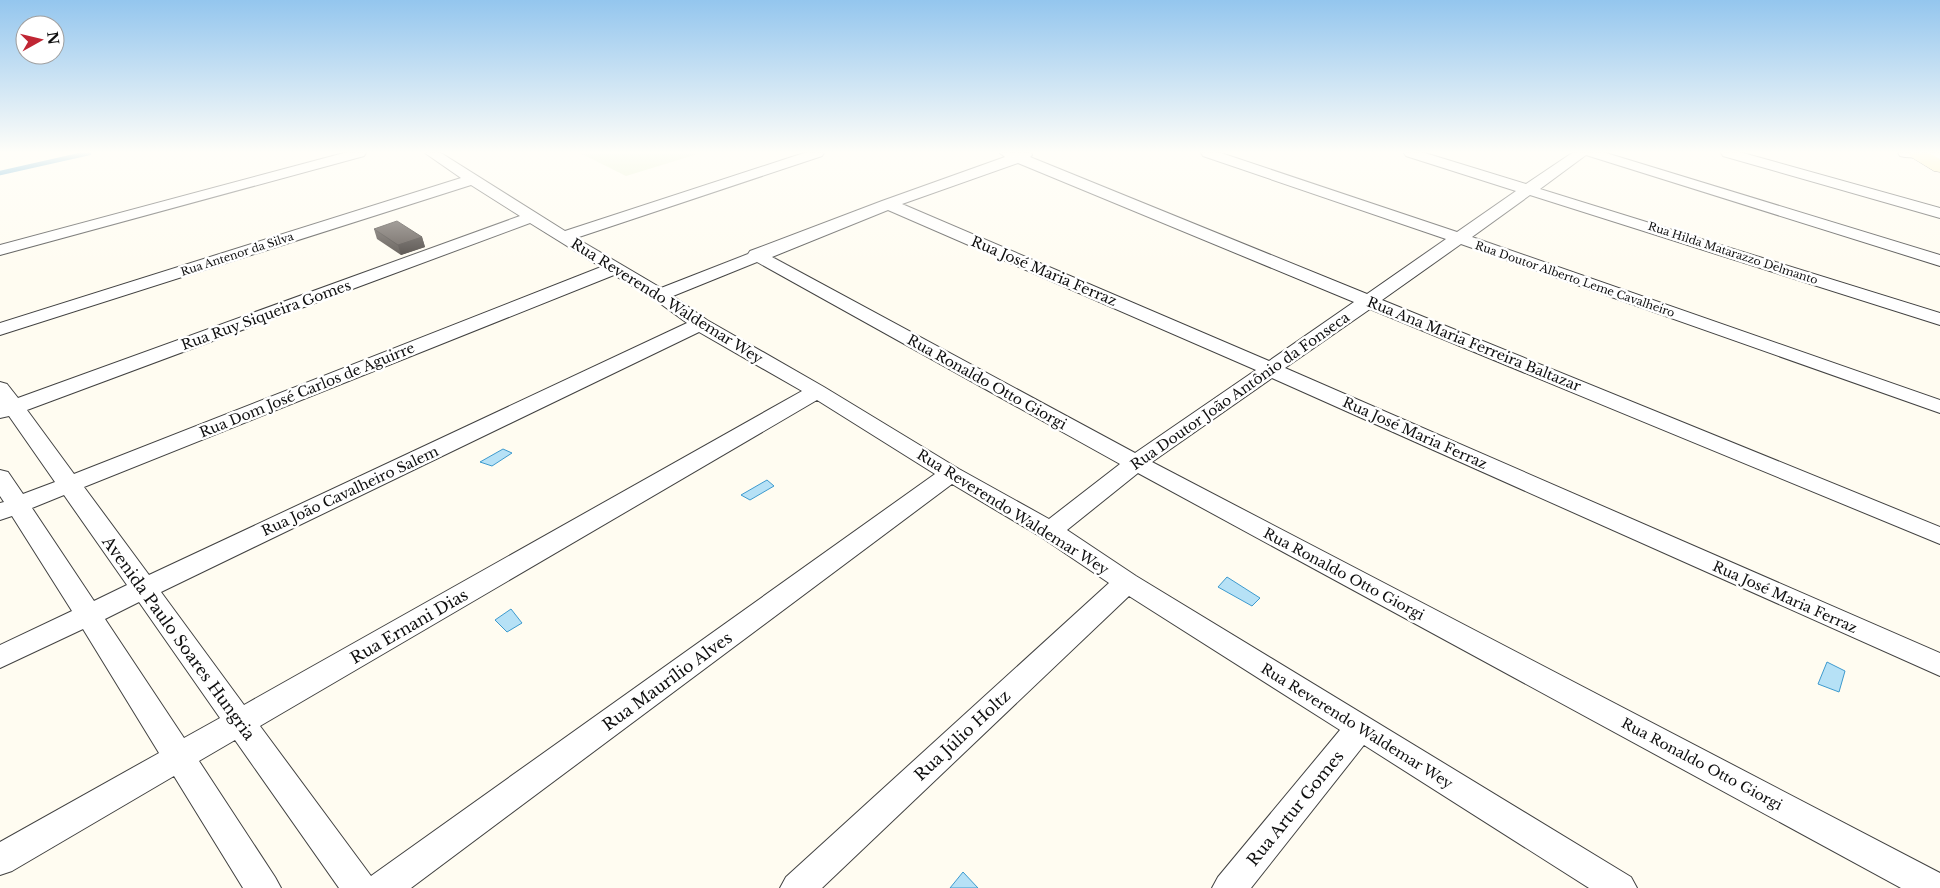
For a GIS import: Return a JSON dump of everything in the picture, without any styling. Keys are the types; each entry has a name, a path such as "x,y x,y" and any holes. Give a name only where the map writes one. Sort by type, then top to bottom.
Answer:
{"street":[{"path":"0,250 206,194"},
{"name":"Rua Antenor da Silva","path":"0,328 425,194"},
{"name":"Rua Reverendo Waldemar Wey","path":"498,194 563,237 660,295 700,324 817,391 951,474 1050,531 1126,582 1619,888"},
{"path":"563,237 692,194"},
{"path":"660,295 756,255 913,194"},
{"name":"Rua Ana Maria Ferreira Baltazar","path":"1116,194 1940,536"},
{"name":"Rua Doutor Alberto Leme Cavalheiro","path":"1330,194 1940,408"},
{"name":"Rua Doutor João Antônio da Fonseca","path":"1050,531 1136,464 1521,194"},
{"name":"Rua Hilda Matarazzo Delmanto","path":"1546,194 1940,319"},
{"path":"1726,194 1940,261"},
{"path":"1876,194 1940,213"},
{"name":"Rua José Maria Ferraz","path":"888,204 1940,665"},
{"name":"Rua Ruy Siqueira Gomes","path":"5,402 532,217"},
{"name":"Rua Ronaldo Otto Giorgi","path":"756,255 1136,464 1934,888"},
{"name":"Rua Dom José Carlos de Aguirre","path":"9,508 615,268"},
{"name":"Rua João Cavalheiro Salem","path":"0,657 700,324"},
{"name":"Rua Ernani Dias","path":"0,860 817,391"},
{"name":"Avenida Paulo Soares Hungria","path":"5,402 69,484 359,888"},
{"name":"Rua Maurílio Alves","path":"383,888 951,474"},
{"path":"0,478 9,508 89,615 263,888"},
{"name":"Rua Júlio Holtz","path":"798,888 1126,582"},
{"name":"Rua Artur Gomes","path":"1230,888 1360,728"}],"water":[{"path":"503,449 512,453 492,466 480,462"},
{"path":"767,480 774,486 750,500 741,495"},
{"path":"1227,577 1260,598 1252,606 1218,587"},
{"path":"511,609 522,623 507,632 495,620"},
{"path":"1827,662 1845,671 1839,692 1818,684"},
{"path":"963,872 978,888 950,888"}],"building":[{"path":"397,221 422,237 398,245 374,229"}]}
